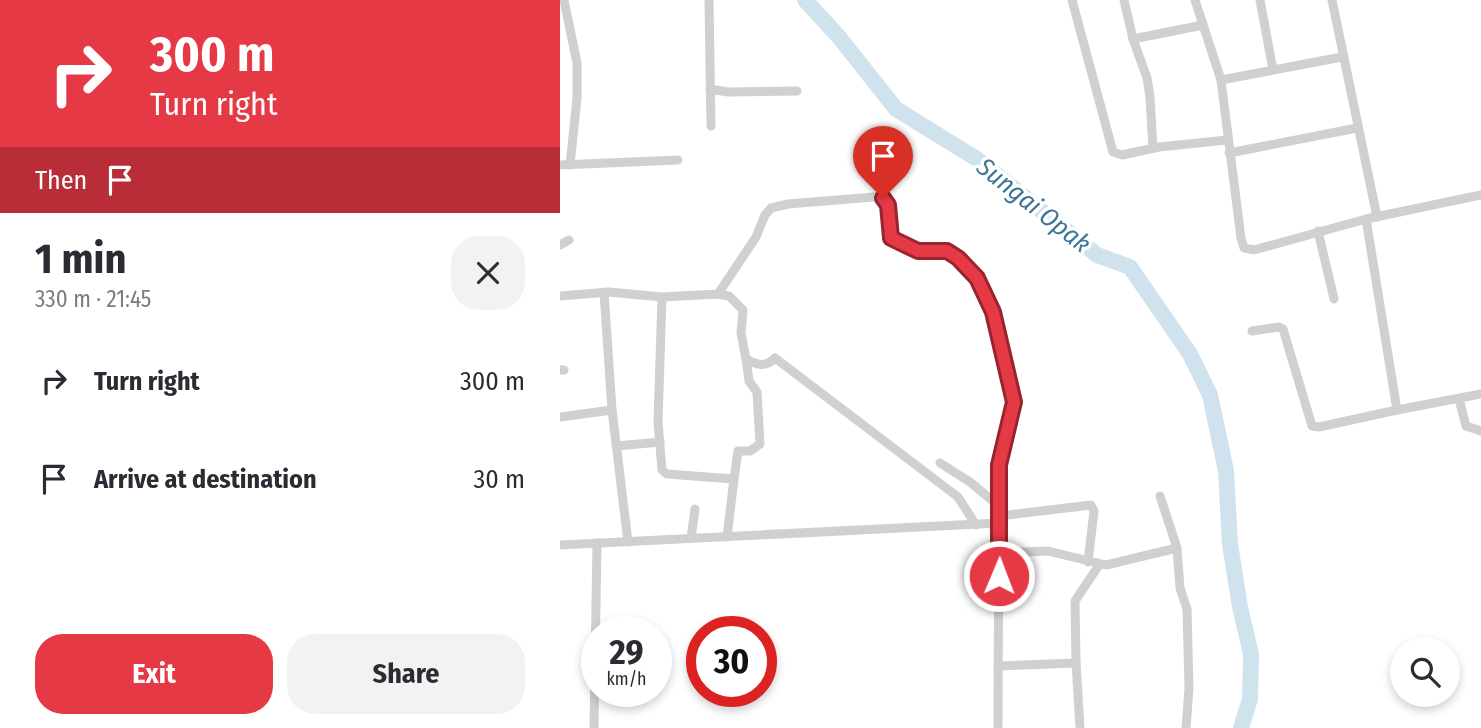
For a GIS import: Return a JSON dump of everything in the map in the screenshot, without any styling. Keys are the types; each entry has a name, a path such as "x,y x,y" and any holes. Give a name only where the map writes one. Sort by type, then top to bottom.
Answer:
{"street":[{"path":"564,0 577,63 576,98 565,165 678,160"},
{"path":"709,0 710,127"},
{"path":"1072,0 1113,152 1122,155 1153,148 1227,140"},
{"path":"1124,0 1133,39 1147,78 1153,148"},
{"path":"1195,0 1221,80 1227,140 1244,248 1254,250 1366,219 1481,195"},
{"path":"1260,0 1273,70"},
{"path":"1332,0 1377,217"},
{"path":"1133,39 1203,25"},
{"path":"1221,80 1342,57"},
{"path":"710,89 728,92 797,91"},
{"path":"1229,153 1357,128"},
{"path":"718,294 756,237 765,215 771,208 788,204 883,198 888,205 891,238 918,251 947,251 958,258 977,278 993,312 1014,402 999,465 998,728"},
{"path":"1366,219 1397,410"},
{"path":"1318,231 1334,299"},
{"path":"560,245 569,240"},
{"path":"604,292 612,410 628,542"},
{"path":"560,296 604,292 662,297 718,294 729,296 743,310 741,333 749,381 757,392 760,444 750,451 738,451 727,537"},
{"path":"662,297 658,422 660,466 664,473 734,479"},
{"path":"1252,331 1279,327 1283,329 1312,426 1319,427 1481,394"},
{"path":"746,359 765,365 775,358 958,497 976,525"},
{"path":"1459,398 1466,426 1481,431"},
{"path":"560,417 612,410"},
{"path":"616,446 660,442"},
{"path":"940,463 970,482 1000,515"},
{"path":"1160,496 1188,619 1189,688 1186,728"},
{"path":"560,545 976,525 1000,515 1091,505 1094,511 1088,562"},
{"path":"691,538 695,509"},
{"path":"594,728 597,543"},
{"path":"1000,553 1048,551 1099,565 1117,564 1174,549"},
{"path":"1080,728 1075,601 1099,565"},
{"path":"998,666 1076,663"}],"waterway":[{"name":"Sungai Opak","path":"805,0 839,37 896,109 977,159 1097,255 1130,267 1190,354 1210,395 1226,471 1230,544 1251,654 1250,699 1241,728"}],"route":[{"path":"883,198 888,205 891,238 918,251 947,251 958,258 977,278 993,312 1005,373 1014,402 999,465 999,576"}]}
